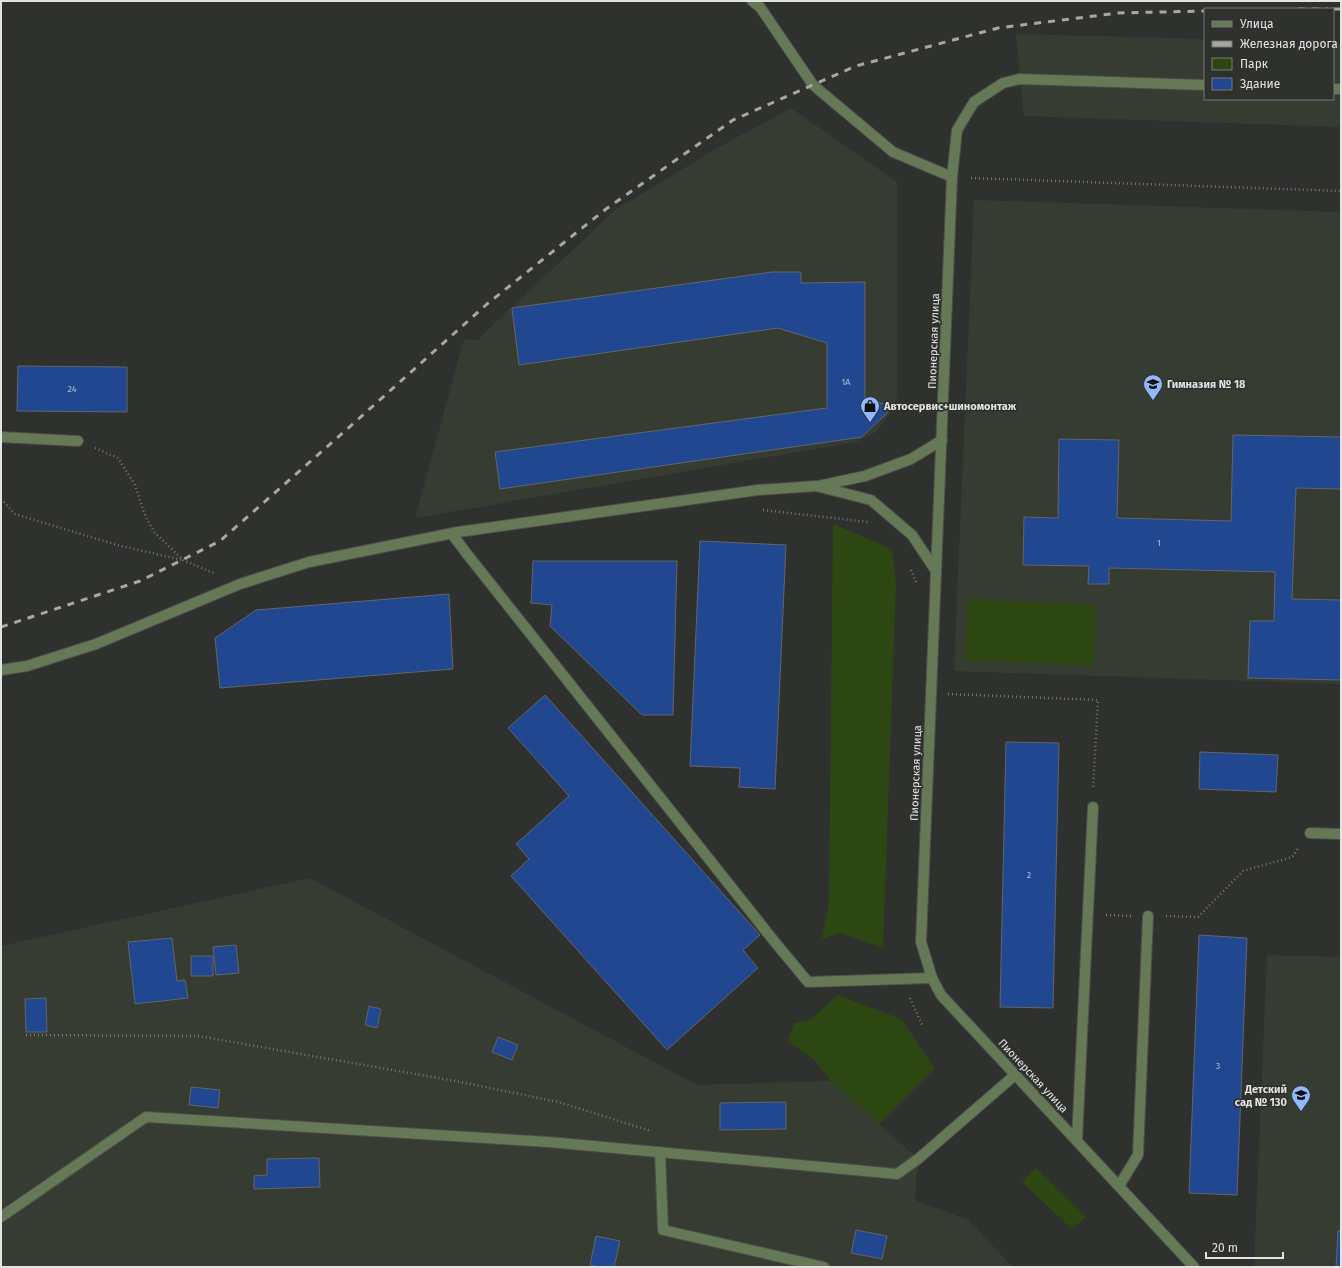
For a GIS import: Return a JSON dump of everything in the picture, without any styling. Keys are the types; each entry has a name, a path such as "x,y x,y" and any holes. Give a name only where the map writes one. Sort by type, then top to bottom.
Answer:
{"street":[{"path":"752,1 760,7 812,85 893,152 952,177"},
{"name":"Пионерская улица","path":"1194,1267 941,995 932,978 921,942 952,177 957,130 974,102 1003,83 1020,79 1204,85"},
{"path":"1,437 78,441"},
{"path":"1,670 27,666 96,644 240,584 309,562 452,534 758,490 816,486 865,476 912,459 942,440"},
{"path":"816,486 871,500 912,535 936,571"},
{"path":"452,534 774,942 808,982 932,978"},
{"path":"1077,1140 1092,807"},
{"path":"1310,832 1341,834"},
{"path":"1119,1186 1138,1155 1148,916"},
{"path":"1,1217 146,1117 549,1142 897,1174 918,1159 1015,1075"},
{"path":"660,1152 663,1230 824,1267"}],"path":[{"path":"952,177 1341,191"},
{"path":"78,441 118,458 135,485 144,514 154,532 183,560"},
{"path":"1,499 15,514 117,545 183,560 240,584"},
{"path":"762,509 868,522"},
{"path":"909,564 916,583"},
{"path":"944,694 1098,700 1092,807"},
{"path":"1088,915 1198,917 1243,871 1292,857 1310,832"},
{"path":"902,979 922,1025"},
{"path":"26,1035 198,1036 468,1083 558,1102 655,1133"}],"shaded area":[{"path":"1016,34 1204,39 1204,100 1334,100 1334,42 1341,43 1341,127 1024,116"},
{"path":"791,108 897,182 897,394 894,408 876,432 856,442 415,518 464,339 477,340 614,211 712,151"},
{"name":"Гимназия № 18","path":"974,200 1341,212 1341,684 954,671"},
{"path":"310,878 697,1085 831,1081 918,1159 915,1200 968,1220 1013,1267 1,1267 1,946"},
{"name":"Детский сад № 130","path":"1267,955 1341,957 1341,1267 1254,1267"}],"green space":[{"path":"833,524 892,549 896,583 883,948 840,933 822,939 829,900"},
{"path":"967,599 1096,605 1094,666 965,660"},
{"path":"838,995 901,1019 935,1068 879,1124 831,1081 814,1060 788,1041 794,1023 810,1020"},
{"path":"1036,1168 1086,1217 1072,1229 1022,1182"}],"building":[{"path":"772,272 801,272 801,283 865,282 865,399 888,405 887,413 862,437 500,489 495,452 827,408 827,343 778,328 519,365 512,308"},
{"path":"18,366 127,367 127,412 17,411"},
{"path":"1233,435 1341,437 1341,489 1296,488 1292,599 1341,600 1341,680 1248,678 1250,621 1274,621 1275,572 1109,568 1109,584 1088,584 1089,566 1023,565 1024,517 1058,518 1059,439 1119,440 1117,518 1231,521"},
{"path":"700,541 786,545 775,789 739,787 740,768 690,766"},
{"path":"533,561 677,561 673,715 642,715 550,626 552,605 531,603"},
{"path":"449,594 453,669 220,688 215,638 256,610"},
{"path":"545,695 760,935 743,950 758,968 667,1050 511,876 529,859 516,844 569,796 508,728"},
{"path":"1006,742 1059,743 1053,1008 1000,1007"},
{"path":"1200,752 1278,755 1276,792 1199,789"},
{"path":"1199,935 1247,938 1237,1195 1189,1193"},
{"path":"172,938 177,981 185,980 188,998 135,1004 128,942"},
{"path":"236,945 239,973 216,975 213,947"},
{"path":"191,956 213,956 213,976 191,976"},
{"path":"46,998 47,1032 26,1032 25,999"},
{"path":"369,1006 381,1009 377,1028 365,1025"},
{"path":"498,1037 518,1045 512,1060 492,1052"},
{"path":"191,1087 220,1090 218,1108 189,1105"},
{"path":"786,1102 786,1129 720,1130 720,1103"},
{"path":"319,1158 320,1187 254,1189 254,1176 267,1175 267,1159"},
{"path":"856,1230 887,1236 882,1259 851,1253"},
{"path":"1338,1231 1341,1231 1341,1267 1336,1267"},
{"path":"596,1236 620,1241 614,1267 590,1265"}],"railway":[{"path":"1334,9 1341,9"},
{"path":"1,627 140,581 220,541 487,304 606,209 733,120 856,66 998,28 1118,13 1204,11"}],"place":[{"name":"Гимназия № 18","path":"1153,401"},
{"name":"Автосервис+шиномонтаж","path":"870,423"},
{"name":"Детский сад № 130","path":"1301,1112"}]}
